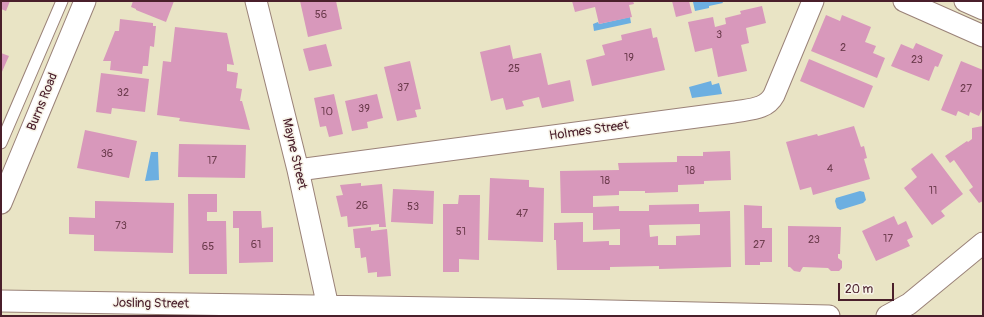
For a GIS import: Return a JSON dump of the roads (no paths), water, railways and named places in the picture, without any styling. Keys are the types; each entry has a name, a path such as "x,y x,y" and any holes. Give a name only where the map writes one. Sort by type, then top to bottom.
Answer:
{"street":[{"name":"Burns Road","path":"1,204 85,1"},
{"name":"Mayne Street","path":"256,1 298,170 328,307"},
{"name":"Holmes Street","path":"298,170 734,112 762,106 770,102 774,95 813,1"},
{"path":"904,1 983,36"},
{"path":"965,1 983,9"},
{"path":"887,316 909,304 983,244"},
{"name":"Josling Street","path":"1,301 565,310 829,316"}],"lane":[{"name":"Burns Road","path":"1,143 62,1"}],"water":[{"path":"722,1 723,3 695,11 693,2"},
{"path":"630,17 631,23 594,31 593,24 598,22 599,24"},
{"path":"711,81 712,85 719,83 722,94 692,98 689,87"},
{"path":"151,152 158,152 159,180 145,181"},
{"path":"860,191 864,192 866,200 863,203 840,210 837,208 835,201 836,198"}]}
